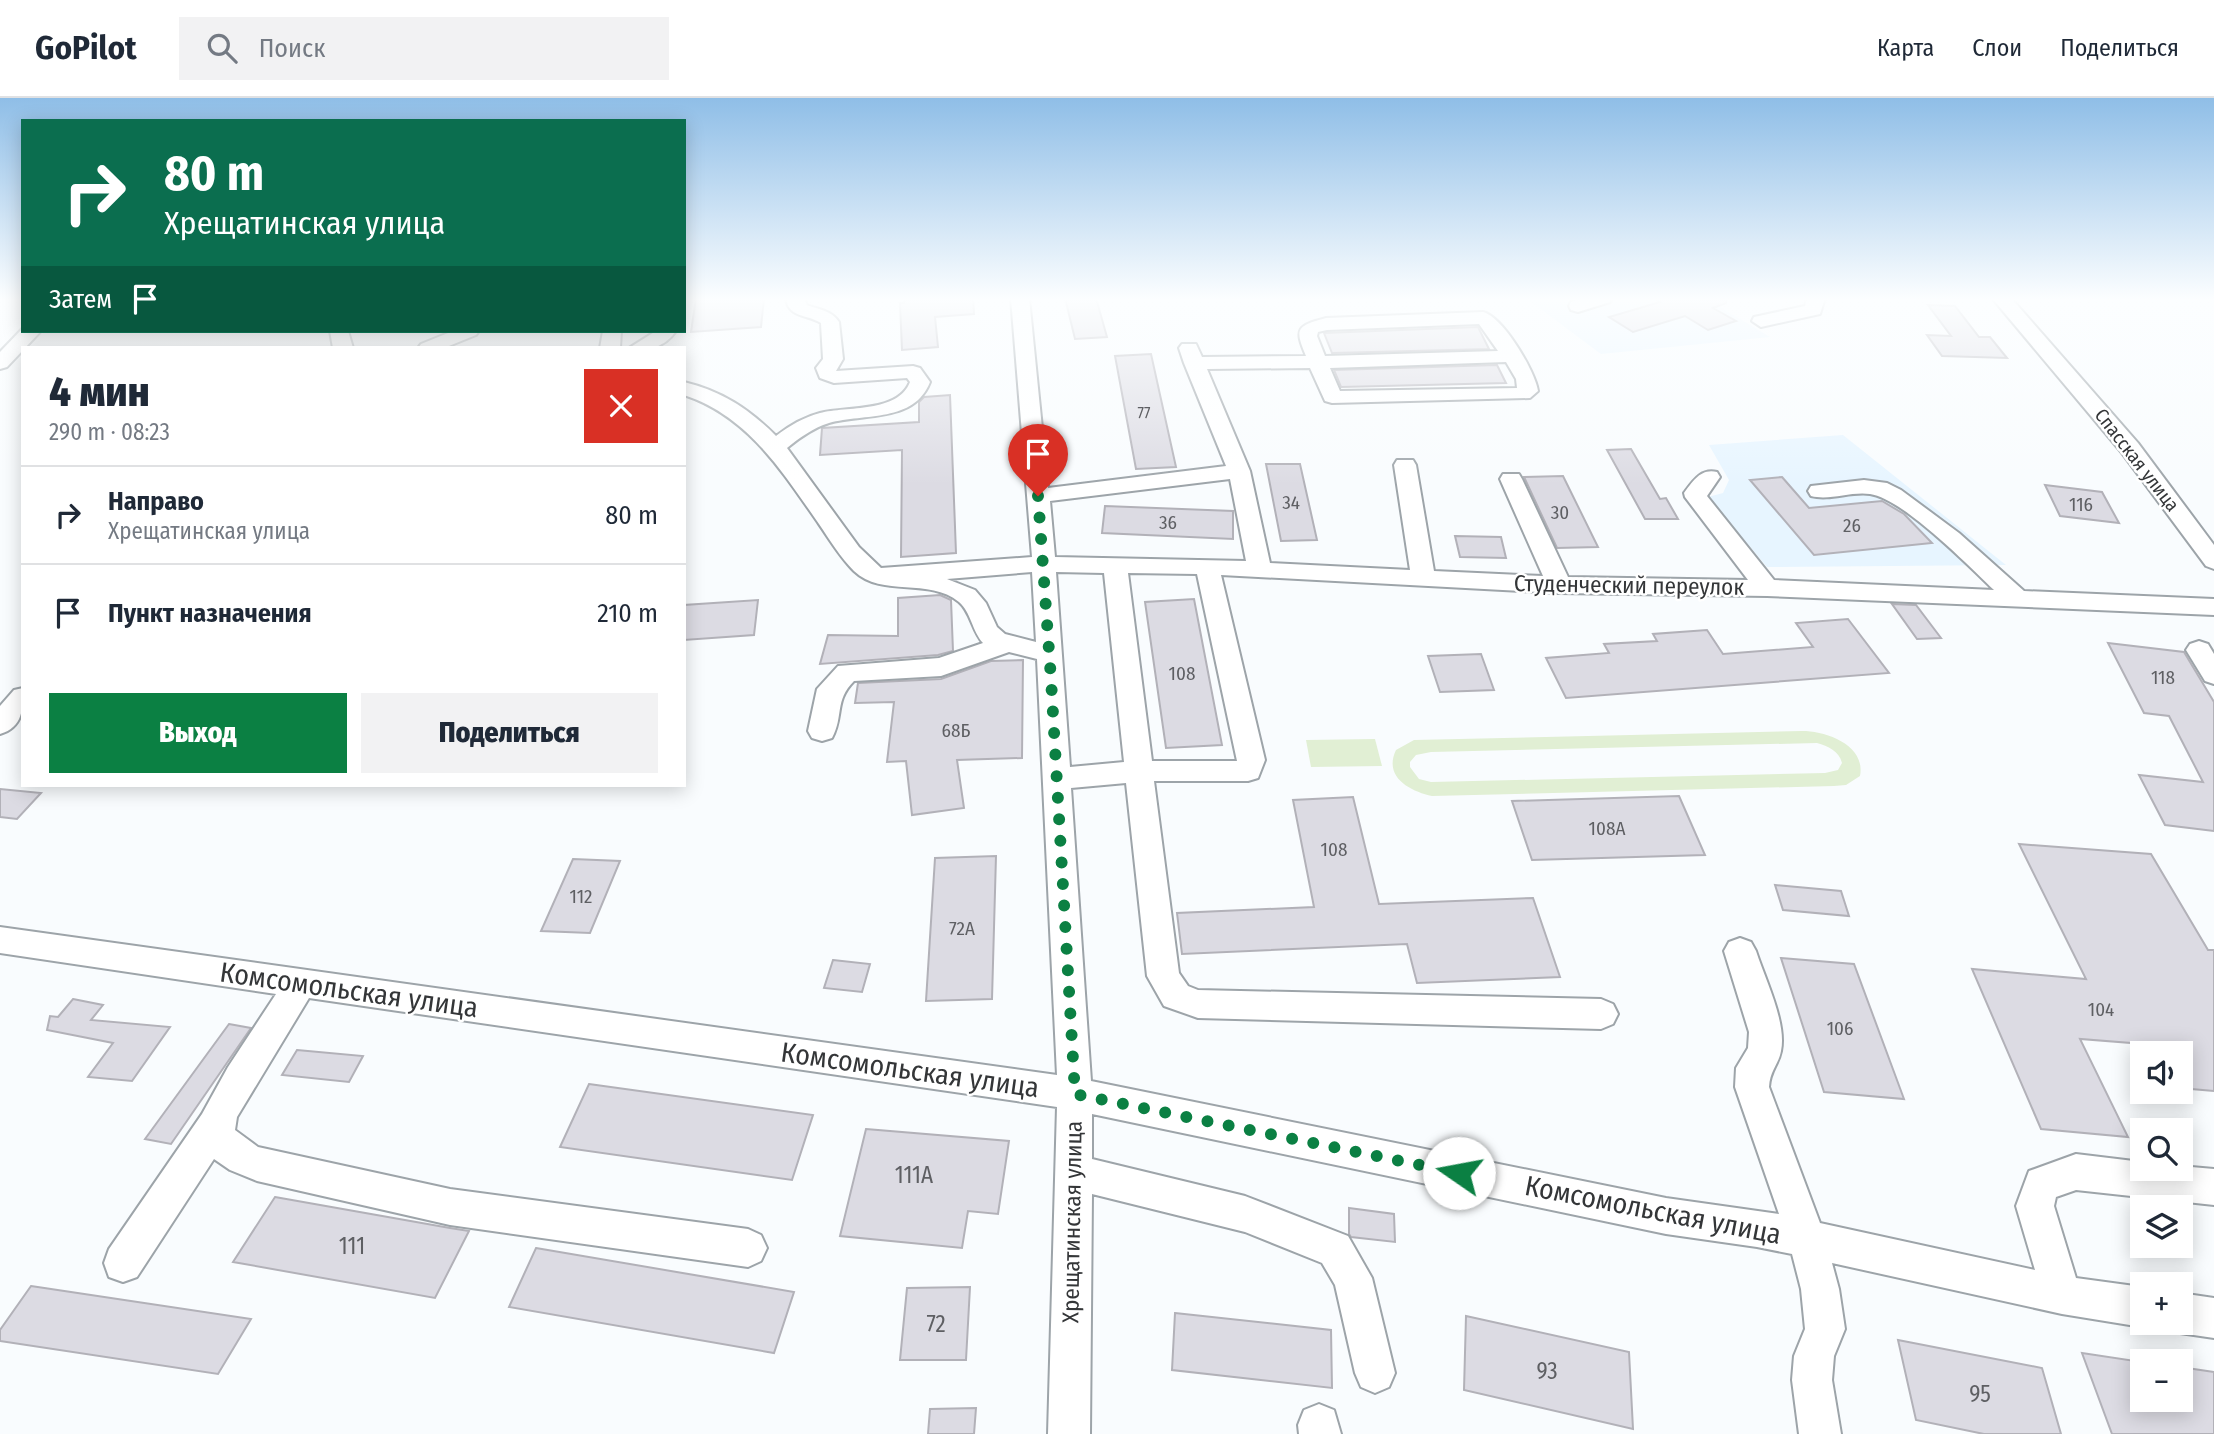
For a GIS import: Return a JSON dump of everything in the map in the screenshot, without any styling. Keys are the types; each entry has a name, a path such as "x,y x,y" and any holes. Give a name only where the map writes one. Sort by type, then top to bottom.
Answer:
{"street":[{"path":"774,448 792,432 824,418 892,408 912,398 919,391 920,382 913,372 834,376 827,374 826,368 832,360"},
{"name":"Хрещатинская улица","path":"1026,360 1044,564 1075,1094 1069,1434"},
{"path":"1193,360 1240,471 1259,568"},
{"path":"1286,360 1369,360"},
{"path":"1315,362 1328,393 1339,399 1523,394 1530,389 1514,360"},
{"name":"Спасская улица","path":"2055,360 2130,448 2214,561"},
{"path":"686,389 719,401 751,422 774,448 861,566 876,576 934,583 964,594 976,606 980,621 990,635 1008,643 1050,654"},
{"path":"1405,465 1423,578"},
{"path":"1038,496 1240,471"},
{"path":"1709,477 1695,493 1696,498 1767,588"},
{"path":"1511,479 1559,585"},
{"path":"1819,491 1869,486 1891,493 1984,567 2019,600"},
{"name":"Студенческий переулок","path":"876,576 1044,564 1259,568 1559,585 1767,588 2214,607"},
{"path":"1115,566 1163,976 1176,996 1198,1004 1601,1014"},
{"path":"1057,779 1137,771 1248,771 1251,767 1207,567"},
{"path":"822,731 830,688 847,672 941,667 1008,643"},
{"path":"2199,650 2214,675"},
{"path":"0,724 21,699"},
{"name":"Комсомольская улица","path":"0,940 1075,1094 1665,1216 1757,1228 2063,1295 2130,1305"},
{"path":"1740,951 1766,1032 1764,1053 1753,1068 1752,1087 1807,1240 1820,1289 1825,1329 1814,1356 1812,1380 1819,1434"},
{"path":"123,1263 217,1123 228,1099 301,983"},
{"path":"217,1123 222,1143 235,1155 257,1164 450,1207 748,1248"},
{"path":"1074,1172 1245,1214 1335,1249 1353,1278 1375,1373"},
{"path":"2063,1295 2035,1206 2042,1185 2076,1172 2214,1187"},
{"path":"2193,1315 2214,1318"}],"shaded area":[{"path":"1843,435 2006,565 1767,567 1708,497 1723,493 1729,480 1709,445"}],"green space":[{"path":"1802,731 1832,737 1851,748 1860,765 1860,776 1846,785 1834,786 1432,796 1401,781 1393,768 1396,750 1414,740","holes":["1817,743 1838,755 1842,763 1838,770 1825,773 1431,782 1419,779 1410,767 1410,762 1416,755 1431,752"]},
{"path":"1375,739 1382,766 1311,767 1306,740"}],"building":[{"path":"1116,360 1152,360 1176,467 1136,469"},
{"path":"1497,365 1506,383 1341,387 1334,370"},
{"path":"950,395 956,553 901,557 902,450 820,455 822,428 919,422 919,402 924,397"},
{"path":"1631,449 1660,499 1666,498 1678,519 1645,519 1607,450"},
{"path":"1266,464 1300,464 1317,540 1281,541"},
{"path":"1563,476 1598,547 1557,548 1524,477"},
{"path":"1782,477 1809,508 1882,501 1904,514 1932,543 1814,555 1750,480"},
{"path":"2045,485 2102,492 2119,523 2060,516"},
{"path":"1105,506 1233,511 1233,539 1102,533"},
{"path":"1455,536 1501,537 1506,558 1460,557"},
{"path":"940,595 951,600 953,651 938,655 820,664 828,635 898,636 898,598"},
{"path":"1194,599 1222,745 1166,748 1145,602"},
{"path":"758,600 754,635 686,640 686,605"},
{"path":"1892,604 1916,605 1941,638 1917,639"},
{"path":"1848,619 1889,673 1566,698 1546,658 1609,653 1604,644 1657,641 1653,634 1707,630 1723,654 1813,647 1796,623"},
{"path":"2108,643 2184,652 2214,702 2214,831 2165,825 2139,775 2203,782 2169,716 2144,713"},
{"path":"1481,654 1494,690 1440,692 1428,656"},
{"path":"1023,660 1022,758 957,760 964,808 912,815 906,761 887,762 894,702 855,703 858,683 941,679 991,661"},
{"path":"0,789 41,793 17,819 0,817"},
{"path":"1679,796 1705,855 1532,860 1512,801"},
{"path":"1353,797 1379,904 1533,898 1560,977 1417,983 1407,944 1182,954 1177,913 1314,907 1293,800"},
{"path":"2019,844 2151,854 2208,950 2214,950 2214,1091 2193,1089 2193,1041 2130,1043 2080,1039 2128,1137 2041,1129 1972,969 2086,979"},
{"path":"996,856 992,999 926,1001 935,858"},
{"path":"573,859 620,861 590,933 541,931"},
{"path":"1775,885 1841,891 1849,916 1783,910"},
{"path":"1781,958 1854,964 1904,1099 1824,1092"},
{"path":"833,960 870,964 862,992 824,988"},
{"path":"73,999 103,1005 91,1020 170,1027 132,1081 88,1077 113,1043 47,1030 50,1016 58,1017"},
{"path":"229,1024 251,1028 171,1144 145,1139"},
{"path":"297,1050 363,1056 349,1082 282,1075"},
{"path":"589,1084 813,1115 792,1180 560,1147"},
{"path":"866,1129 1009,1141 998,1214 968,1211 962,1248 840,1236"},
{"path":"275,1197 469,1231 435,1298 233,1262"},
{"path":"1349,1208 1394,1214 1395,1242 1351,1237"},
{"path":"536,1248 794,1292 774,1353 509,1307"},
{"path":"31,1286 251,1319 218,1374 0,1341 0,1330"},
{"path":"970,1287 966,1360 900,1360 907,1288"},
{"path":"1175,1313 1331,1330 1332,1388 1172,1370"},
{"path":"1466,1316 1629,1352 1633,1429 1464,1390"},
{"path":"1898,1340 2042,1368 2061,1434 1984,1434 1916,1420"},
{"path":"2082,1353 2130,1360 2130,1412 2193,1412 2193,1369 2214,1372 2214,1434 2112,1434"},
{"path":"976,1408 974,1434 928,1434 930,1409"}],"route":[{"path":"1038,496 1075,1094 1459,1173"}]}
